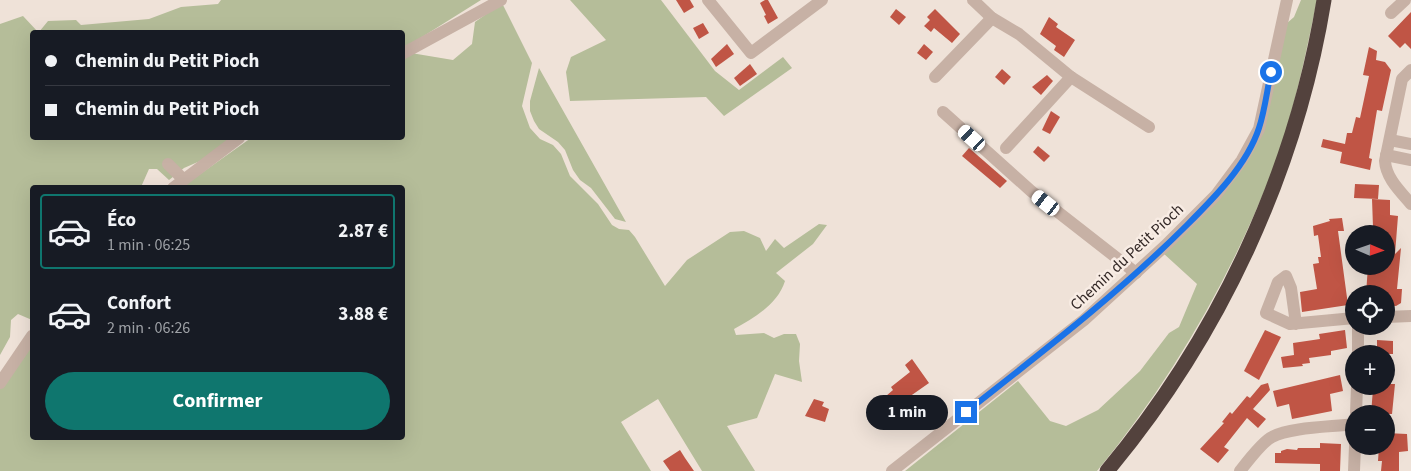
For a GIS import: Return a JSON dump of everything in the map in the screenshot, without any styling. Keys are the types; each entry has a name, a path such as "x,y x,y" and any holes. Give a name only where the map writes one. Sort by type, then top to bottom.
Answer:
{"highway":[{"path":"1107,471 1156,407 1214,316 1252,239 1284,162 1317,44 1324,0"}],"street":[{"path":"405,52 501,0"},
{"path":"708,0 751,53 822,0"},
{"path":"973,0 992,18 1019,34 1071,77 1149,127"},
{"name":"Chemin du Petit Pioch","path":"892,471 1084,320 1136,273 1216,195 1242,160 1259,129 1286,0"},
{"path":"1391,13 1405,0"},
{"path":"935,77 992,18"},
{"path":"1411,70 1402,79 1386,155 1385,170 1411,204"},
{"path":"1006,148 1071,77"},
{"path":"943,112 1031,191 1136,273"},
{"path":"168,164 178,183 236,140"},
{"path":"1390,140 1411,144"},
{"path":"1386,155 1411,160"},
{"path":"1395,317 1411,316"},
{"path":"1296,324 1345,319"},
{"path":"0,383 30,339"},
{"path":"1240,471 1272,437 1316,427 1327,428 1345,425"},
{"path":"1354,471 1355,455"}],"green space":[{"path":"221,0 481,0 405,48 405,30 41,30 48,21 76,20 81,25 149,19 181,7 218,4"},
{"path":"570,0 661,0 715,71 739,90 783,57 792,68 724,116 706,97 570,101 566,72 571,57 606,40"},
{"path":"1301,0 1317,0 1286,130 1272,172 1255,212 1217,291 1174,366 1150,402 1097,471 905,471 1018,381 1050,421 1066,426 1098,410 1140,371 1169,333 1179,327 1197,284 1163,253 1251,151 1286,24 1294,17"},
{"path":"502,3 532,63 522,106 530,128 540,139 553,145 561,154 570,176 598,204 612,225 619,229 629,230 635,237 665,286 687,260 730,232 744,231 760,238 766,251 775,239 784,248 819,224 827,225 813,244 776,273 785,281 777,297 764,310 734,329 736,335 764,333 774,338 784,334 796,334 800,344 799,361 802,382 775,374 757,418 727,426 755,471 702,471 658,399 621,422 651,471 0,471 0,388 30,345 30,440 405,440 405,185 185,185 248,140 405,140 405,58 411,53 453,60 472,44 475,22"},
{"path":"23,16 36,30 30,30 30,140 233,140 207,158 184,168 169,180 157,169 149,169 142,185 30,185 30,319 18,314 11,320 10,337 0,355 0,24"},
{"path":"539,68 626,222 615,219 591,188 580,180 573,170 565,150 558,142 539,129 534,121 530,111 530,101"}],"building":[{"path":"676,0 690,0 694,7 684,13"},
{"path":"768,0 778,18 768,24 760,3"},
{"path":"896,9 906,17 899,25 890,17"},
{"path":"935,9 960,34 952,43 934,28 931,32 924,26 930,20 927,17"},
{"path":"1411,12 1411,49 1405,43 1400,48 1388,36"},
{"path":"1049,17 1058,24 1056,27 1075,40 1064,57 1054,50 1056,46 1040,34"},
{"path":"703,23 709,33 699,39 693,28"},
{"path":"727,44 734,54 716,67 711,59"},
{"path":"924,44 933,52 926,60 917,53"},
{"path":"1369,47 1377,51 1376,60 1385,62 1391,70 1382,111 1377,110 1369,158 1372,159 1370,170 1340,163 1342,152 1321,147 1323,139 1345,144 1347,133 1352,133 1356,117 1360,118 1369,76 1363,75"},
{"path":"750,64 757,74 740,86 734,78"},
{"path":"1002,69 1011,77 1004,85 995,77"},
{"path":"1047,75 1053,81 1041,95 1032,87"},
{"path":"1051,111 1060,117 1050,134 1042,130"},
{"path":"1038,146 1050,156 1044,162 1033,152"},
{"path":"969,148 1007,181 1000,188 962,156"},
{"path":"1355,184 1379,185 1378,199 1354,198"},
{"path":"1372,199 1390,200 1390,215 1398,216 1395,254 1395,225 1373,225"},
{"path":"1342,218 1344,231 1338,231 1345,285 1345,305 1302,312 1300,292 1317,289 1313,264 1319,263 1318,257 1321,257 1318,235 1314,236 1313,226 1330,221 1329,219"},
{"path":"1401,248 1397,289 1402,289 1401,303 1395,306 1395,285 1367,285 1367,275 1395,275 1395,254"},
{"path":"1265,330 1281,337 1259,380 1244,371"},
{"path":"1345,330 1347,345 1345,348 1331,351 1331,355 1309,358 1310,363 1302,364 1303,366 1283,368 1281,357 1294,355 1293,343 1320,339 1319,334"},
{"path":"1377,340 1393,341 1393,345 1377,345"},
{"path":"912,359 929,383 909,397 908,401 914,409 899,420 889,406 892,403 886,396 893,390 891,387 910,372 905,365"},
{"path":"1340,375 1343,391 1330,394 1332,411 1292,419 1289,404 1277,407 1273,391"},
{"path":"1268,383 1270,390 1253,409 1266,419 1258,428 1247,418 1224,447 1229,450 1218,463 1200,449 1224,423 1222,422 1230,412 1232,414 1247,396 1250,398 1261,385"},
{"path":"1373,395 1394,395 1393,405 1372,405"},
{"path":"814,399 824,402 822,406 829,409 825,422 805,416"},
{"path":"1395,433 1407,434 1408,451 1399,452 1399,471 1381,471 1382,461 1378,461 1378,455 1395,455"},
{"path":"1320,443 1341,444 1340,471 1320,471 1320,464 1275,463 1275,453 1281,453 1281,451 1287,449 1320,448"},
{"path":"680,450 694,471 670,471 663,461"}],"route":[{"path":"966,412 1084,320 1165,246 1216,195 1242,160 1259,129 1271,72"}]}
